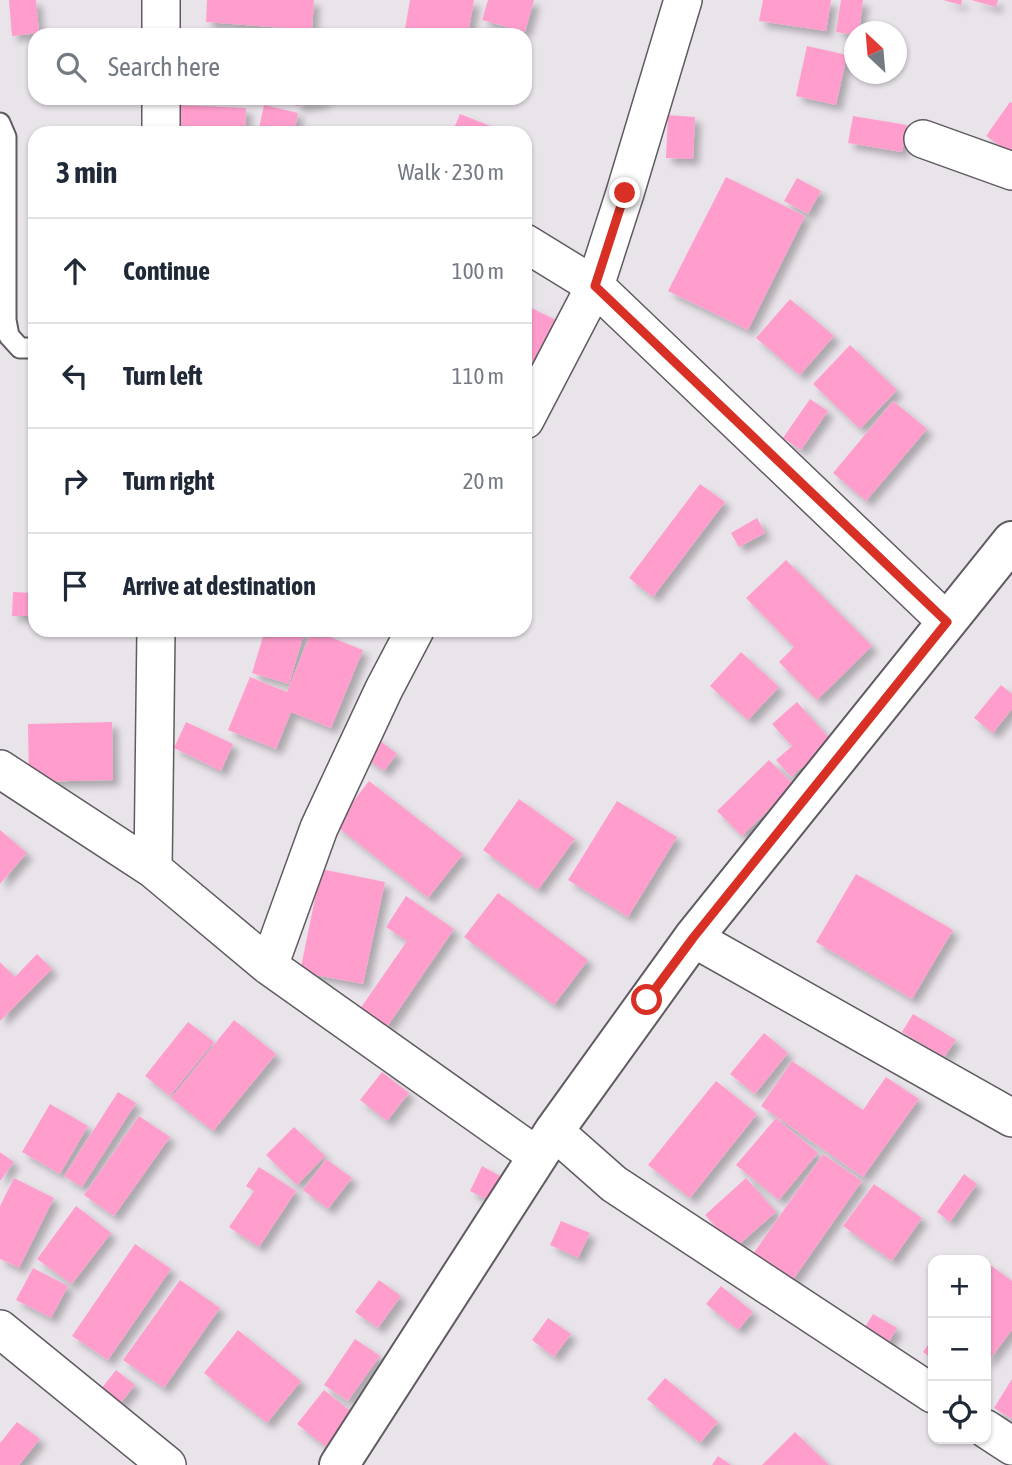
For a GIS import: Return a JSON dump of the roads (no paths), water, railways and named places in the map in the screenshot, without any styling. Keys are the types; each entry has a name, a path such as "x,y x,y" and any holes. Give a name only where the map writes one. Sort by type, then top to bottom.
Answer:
{"street":[{"path":"161,0 161,28"},
{"path":"532,407 595,286 683,0"},
{"path":"161,126 162,105"},
{"path":"923,139 1012,171"},
{"path":"532,247 595,286 947,622"},
{"path":"347,1462 546,1144 693,938 1012,541"},
{"path":"153,869 156,637"},
{"path":"269,966 319,828 411,637"},
{"path":"0,769 153,869 269,966 546,1144 614,1184 928,1391"},
{"path":"693,938 1012,1118"},
{"path":"0,1329 167,1465"},
{"path":"991,1432 1012,1446"}],"lane":[{"path":"0,123 6,137 6,320 9,335 20,348 28,348"}]}
